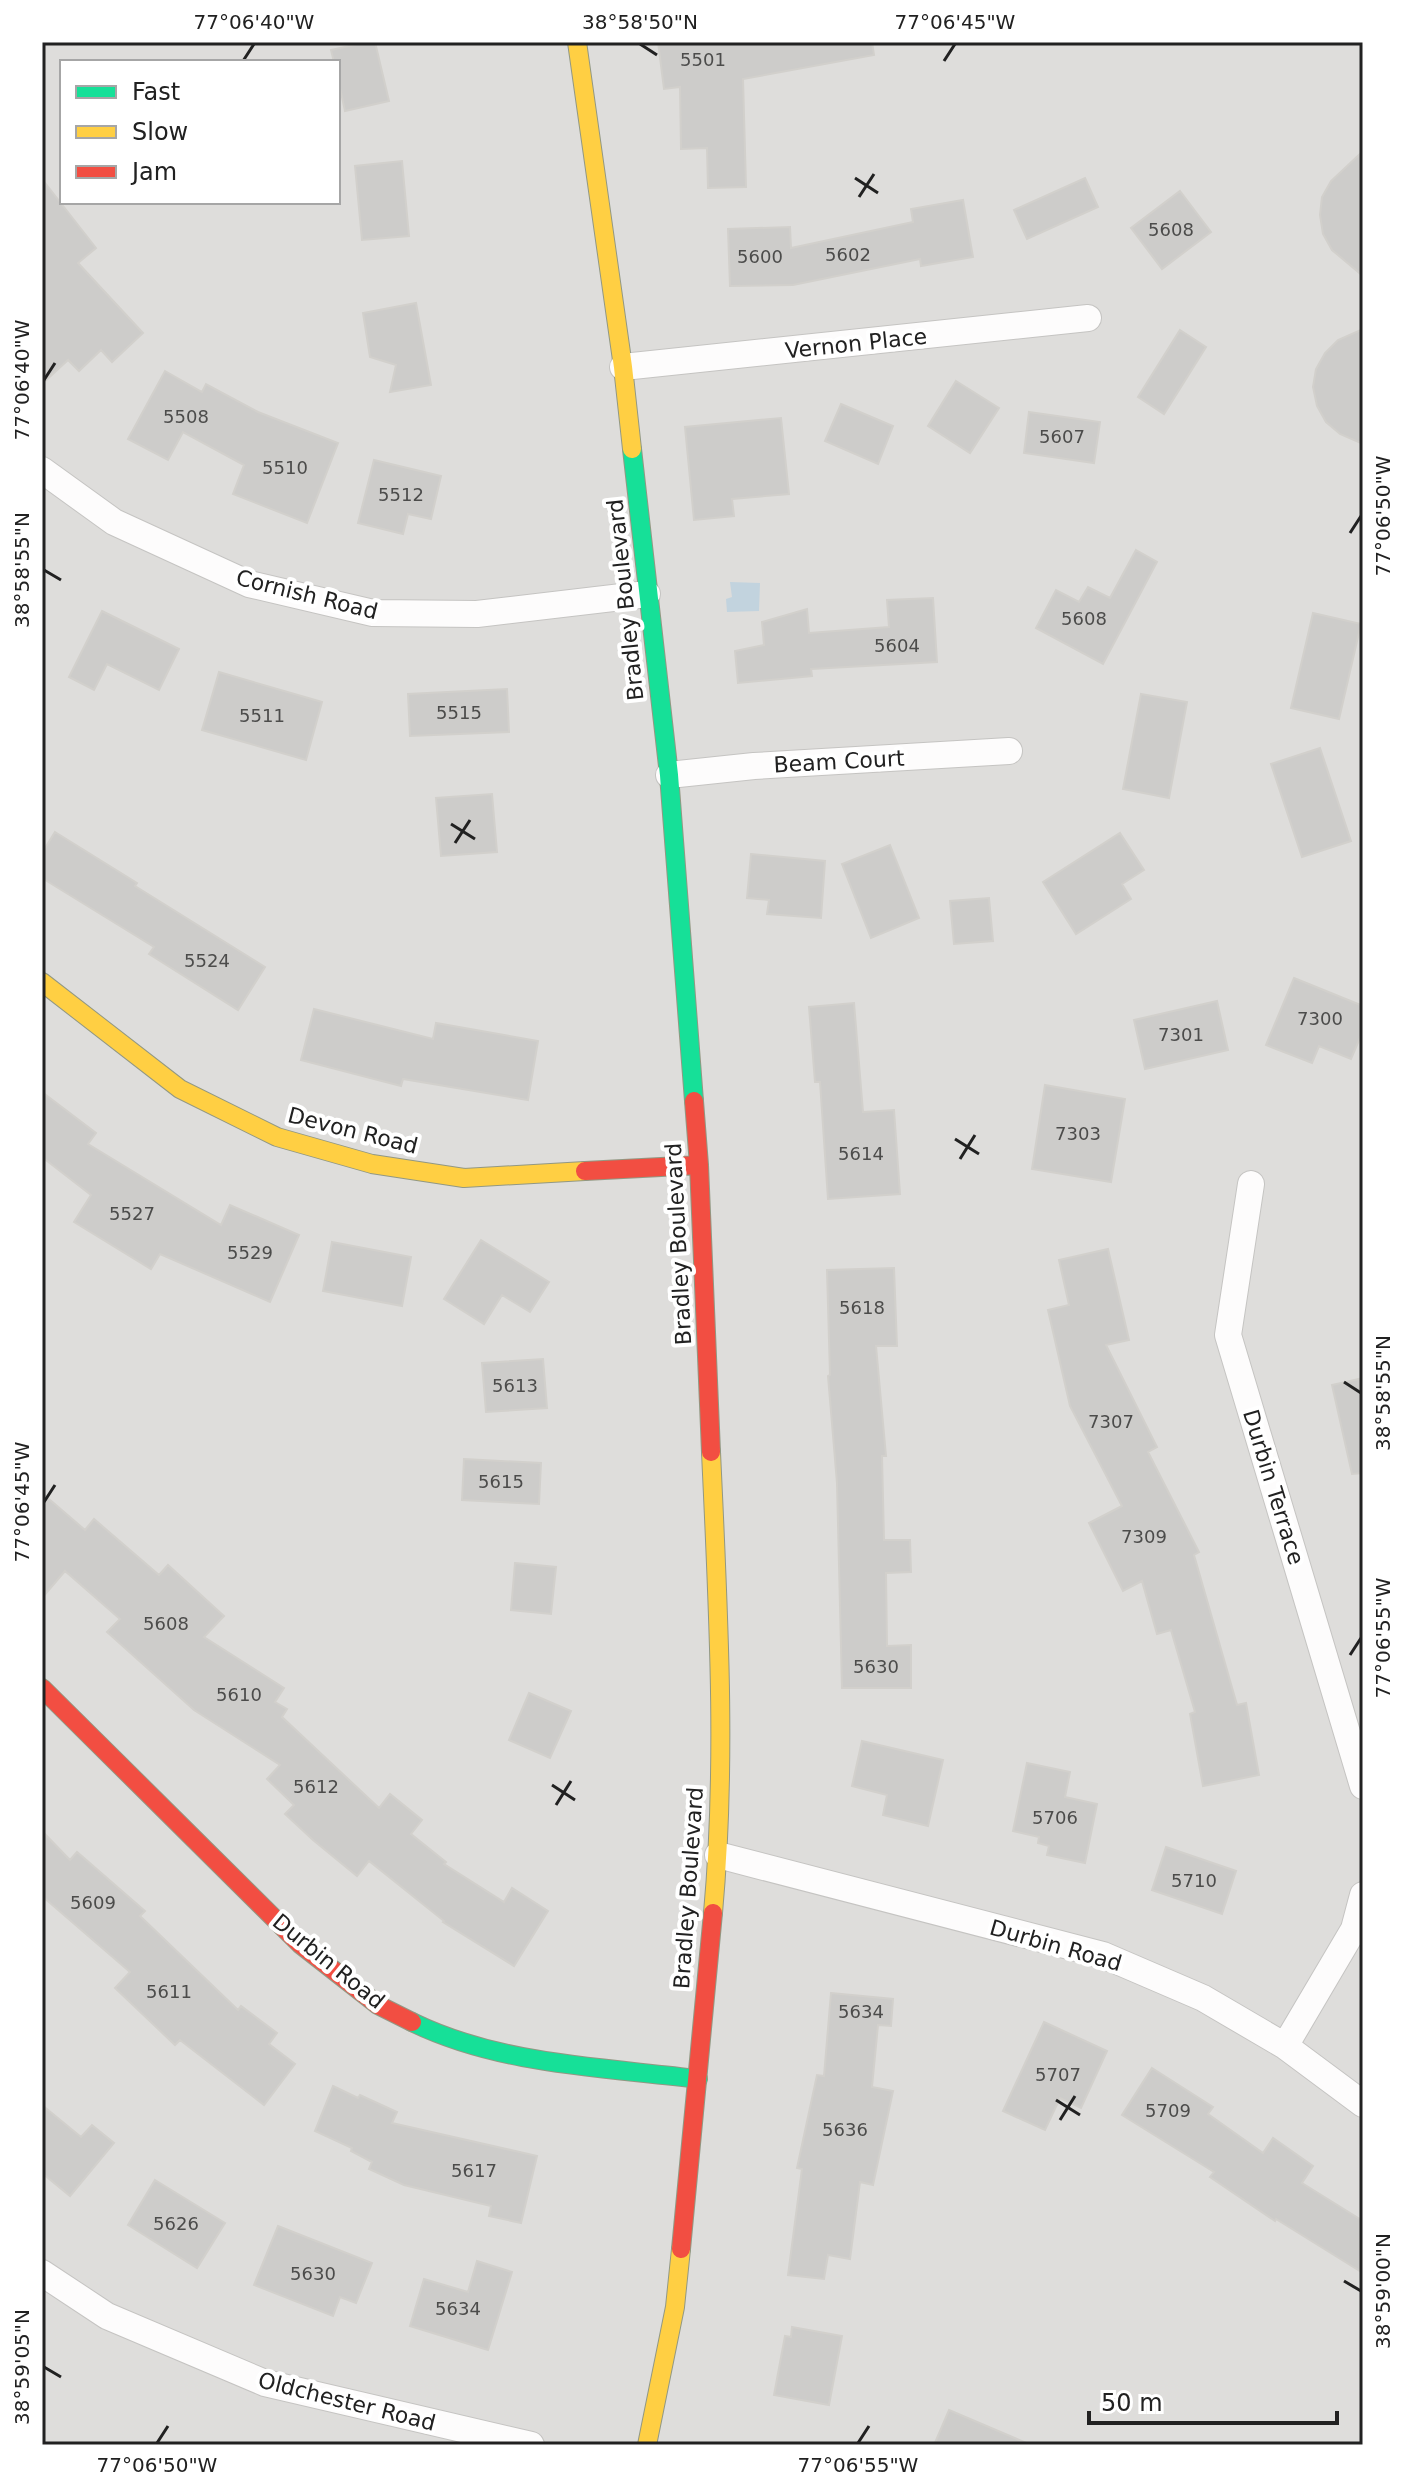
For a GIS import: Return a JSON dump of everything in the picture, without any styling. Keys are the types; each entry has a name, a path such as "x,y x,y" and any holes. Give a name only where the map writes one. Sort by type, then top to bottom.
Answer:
{"main road":[{"name":"Bradley Boulevard","path":"577,42 623,367 669,775 699,1165 721,1672 718,1855 698,2079 675,2307 647,2445"},
{"name":"Devon Road","path":"42,982 180,1089 277,1137 372,1164 464,1178 699,1165"},
{"name":"Durbin Road","path":"42,1688 300,1944 378,2005 437,2034 505,2055 698,2079"}],"street":[{"name":"Vernon Place","path":"623,367 1088,318"},
{"name":"Cornish Road","path":"42,470 114,522 249,584 373,613 477,614 647,594"},
{"name":"Beam Court","path":"669,775 754,766 1009,751"},
{"name":"Durbin Terrace","path":"1251,1184 1228,1335 1363,1786"},
{"name":"Durbin Road","path":"718,1855 1103,1955 1203,1998 1285,2046 1363,2104"},
{"path":"1285,2046 1354,1929 1363,1895"},
{"name":"Oldchester Road","path":"42,2273 107,2316 265,2383 531,2445"}],"shaded area":[{"path":"42,42 1363,42 1363,2445 42,2445"}],"water":[{"path":"730,582 760,583 759,611 727,612 726,599 732,597"}],"building":[{"path":"375,42 389,101 345,111 340,88 340,60 334,60 331,50"},
{"path":"658,42 872,42 874,55 743,79 746,187 708,188 707,148 681,149 680,87 664,89"},
{"path":"1363,151 1363,276 1332,250 1323,234 1320,215 1322,197 1331,181"},
{"path":"402,161 409,236 362,240 355,166"},
{"path":"1085,178 1098,207 1027,239 1014,210"},
{"path":"42,179 96,248 78,263 143,333 112,362 101,350 79,371 68,360 42,384"},
{"path":"1180,191 1211,232 1162,269 1131,228"},
{"path":"963,200 973,257 921,266 920,259 793,285 730,286 728,229 790,227 791,248 913,222 911,209"},
{"path":"416,303 431,385 390,392 396,365 370,357 363,313"},
{"path":"1363,329 1363,444 1340,434 1326,422 1317,406 1313,387 1316,369 1325,353 1338,340"},
{"path":"1180,330 1206,347 1164,414 1138,397"},
{"path":"165,371 202,392 206,384 258,412 338,443 307,523 233,494 244,465 183,432 168,460 128,439"},
{"path":"956,381 999,408 970,453 928,426"},
{"path":"841,404 893,426 878,464 825,441"},
{"path":"1029,412 1100,422 1094,463 1024,453"},
{"path":"781,418 789,494 732,499 734,516 694,520 685,427"},
{"path":"374,460 441,476 431,519 408,514 403,534 358,523"},
{"path":"1136,550 1157,562 1103,664 1036,628 1056,590 1079,602 1088,587 1110,598"},
{"path":"933,598 937,662 811,669 812,676 738,683 735,651 764,645 762,622 807,609 809,633 889,627 887,600"},
{"path":"102,611 179,649 159,690 107,664 94,690 69,677"},
{"path":"1313,613 1361,624 1339,719 1291,708"},
{"path":"219,672 322,702 306,760 202,730"},
{"path":"507,689 509,732 410,736 408,694"},
{"path":"1141,694 1187,702 1169,798 1123,789"},
{"path":"1320,748 1351,841 1302,857 1271,764"},
{"path":"492,794 497,852 441,856 436,798"},
{"path":"55,832 265,967 238,1010 149,954 154,947 42,878 42,853"},
{"path":"1120,833 1144,870 1122,884 1131,899 1076,934 1043,882"},
{"path":"890,845 919,918 871,938 842,864"},
{"path":"751,854 825,861 821,918 767,914 769,900 747,898"},
{"path":"989,898 993,941 954,944 950,901"},
{"path":"1294,978 1363,1006 1363,1031 1351,1059 1319,1046 1312,1063 1266,1045"},
{"path":"1217,1001 1228,1050 1145,1069 1134,1020"},
{"path":"854,1003 863,1112 894,1110 900,1194 828,1199 820,1082 815,1082 809,1007"},
{"path":"314,1009 433,1039 436,1023 538,1041 528,1100 403,1079 401,1086 301,1060"},
{"path":"1045,1085 1125,1099 1111,1182 1032,1169"},
{"path":"42,1092 96,1133 88,1144 221,1225 230,1205 299,1235 270,1302 160,1254 151,1269 74,1222 91,1195 42,1157"},
{"path":"481,1240 549,1282 530,1312 502,1295 484,1324 444,1299"},
{"path":"332,1242 411,1257 402,1306 323,1291"},
{"path":"1108,1249 1129,1340 1106,1345 1157,1447 1148,1452 1199,1552 1194,1555 1237,1705 1246,1703 1259,1775 1203,1786 1190,1714 1195,1712 1171,1630 1157,1634 1142,1581 1123,1591 1089,1523 1122,1506 1070,1406 1048,1310 1069,1305 1059,1260"},
{"path":"894,1268 897,1346 876,1346 886,1456 882,1456 884,1540 910,1540 911,1572 886,1573 887,1646 911,1645 911,1688 842,1688 837,1483 828,1376 827,1270"},
{"path":"543,1359 547,1408 486,1412 482,1363"},
{"path":"1363,1378 1363,1473 1352,1474 1332,1385"},
{"path":"464,1459 541,1463 539,1504 462,1500"},
{"path":"42,1493 85,1530 94,1519 159,1575 168,1565 224,1616 204,1637 284,1688 275,1702 287,1709 282,1717 379,1808 390,1794 422,1820 411,1834 446,1862 444,1864 504,1902 512,1888 548,1911 514,1966 443,1922 369,1861 357,1876 313,1840 285,1814 294,1805 267,1779 280,1765 194,1710 107,1632 120,1619 65,1571 42,1598"},
{"path":"515,1563 556,1567 551,1614 511,1610"},
{"path":"529,1693 571,1711 550,1758 509,1740"},
{"path":"862,1741 943,1760 928,1826 883,1815 887,1795 852,1786"},
{"path":"1027,1763 1070,1772 1065,1797 1097,1804 1085,1863 1047,1855 1049,1846 1038,1843 1039,1837 1013,1831"},
{"path":"42,1831 70,1860 77,1852 145,1911 140,1916 238,2010 241,2006 277,2033 269,2044 295,2064 264,2105 180,2040 175,2045 115,1988 130,1972 42,1896"},
{"path":"1166,1847 1236,1871 1222,1914 1152,1890"},
{"path":"831,1993 893,1999 891,2026 878,2025 872,2087 893,2091 873,2185 860,2182 850,2259 828,2255 824,2279 788,2275 802,2169 797,2168 817,2075 824,2076"},
{"path":"1044,2022 1107,2051 1081,2108 1060,2098 1045,2130 1003,2111"},
{"path":"1152,2068 1213,2107 1208,2114 1263,2153 1273,2138 1313,2166 1302,2183 1363,2221 1363,2273 1275,2221 1210,2177 1214,2172 1122,2115"},
{"path":"333,2086 397,2112 392,2123 537,2156 521,2223 489,2216 491,2206 404,2185 369,2169 372,2162 351,2151 352,2148 315,2131"},
{"path":"42,2105 81,2137 92,2125 114,2143 70,2196 42,2173"},
{"path":"155,2180 225,2223 197,2268 128,2225"},
{"path":"278,2226 372,2263 356,2303 340,2297 333,2316 254,2285"},
{"path":"477,2261 512,2272 488,2350 410,2326 424,2279 468,2292"},
{"path":"792,2327 842,2336 829,2405 774,2395 785,2336 791,2337"},
{"path":"949,2410 1031,2445 934,2445"}],"traffic: fast":[{"path":"632,449 669,775 694,1101"},
{"path":"412,2022 446,2036 516,2056 698,2079"}],"traffic: slow":[{"path":"577,42 632,449"},
{"path":"42,982 180,1089 277,1137 372,1164 464,1178 585,1171"},
{"path":"711,1452 720,1741 713,1913"},
{"path":"647,2445 675,2307 681,2249"}],"traffic: jam":[{"path":"694,1101 711,1452"},
{"path":"585,1171 699,1165"},
{"path":"42,1688 300,1944 378,2005 412,2022"},
{"path":"681,2249 713,1913"}]}
